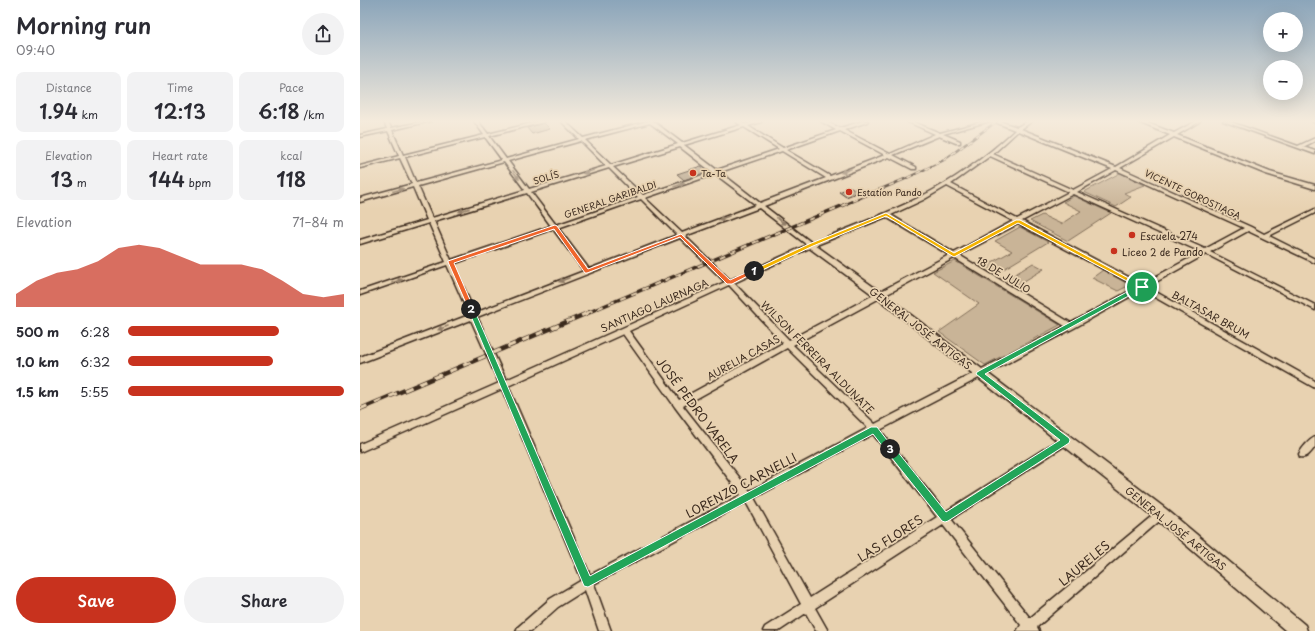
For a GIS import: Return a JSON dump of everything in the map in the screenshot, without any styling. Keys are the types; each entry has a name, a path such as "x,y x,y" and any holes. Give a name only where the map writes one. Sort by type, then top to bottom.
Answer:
{"street":[{"path":"400,150 504,385 588,582 605,631"},
{"path":"360,167 424,150"},
{"path":"498,150 587,271"},
{"path":"360,200 541,150"},
{"name":"WILSON FERREIRA ALDUNATE","path":"594,150 730,283 788,344 874,429 945,518 1028,629"},
{"name":"SOLÍS","path":"360,242 660,150"},
{"name":"GENERAL JOSÉ ARTIGAS","path":"689,150 811,245 879,295 1161,514 1299,631"},
{"name":"GENERAL GARIBALDI","path":"360,293 779,150"},
{"path":"785,150 829,178"},
{"path":"881,150 914,168"},
{"path":"360,360 901,150"},
{"name":"SANTIAGO LAURNAGA","path":"360,448 504,385 811,245 921,199 947,184 994,150"},
{"name":"VICENTE GOROSTIAGA","path":"1073,150 1117,168 1248,228 1315,261"},
{"name":"AURELIA CASAS","path":"678,405 788,344 1117,168 1146,150"},
{"path":"1214,150 1268,173 1315,187"},
{"path":"990,154 1206,252 1315,308"},
{"name":"BALTASAR BRUM","path":"947,184 1142,287 1315,385"},
{"path":"1264,236 1315,211"},
{"name":"18 DE JULIO","path":"886,214 1071,326"},
{"name":"LORENZO CARNELLI","path":"522,631 554,603 588,582 874,429 1071,326 1248,228"},
{"name":"JOSÉ PEDRO VARELA","path":"624,330 678,405 748,496 822,631"},
{"name":"LAS FLORES","path":"770,631 1066,440"},
{"path":"1303,454 1315,441"},
{"name":"LAURELES","path":"1028,629 1161,514"}],"shaded area":[{"path":"1120,173 1145,185 1124,193 1131,197 1116,207 1084,192"},
{"path":"1074,196 1111,213 1068,241 1030,221 1042,215 1061,224 1081,211 1063,202"},
{"path":"1020,227 1048,242 997,273 985,266 1012,251 995,241"},
{"path":"955,261 1060,325 985,365 939,332 979,304 933,272"},
{"path":"1033,263 1044,269 1016,286 1006,280"},
{"path":"1103,270 1130,285 1118,291 1092,278"}],"building":[{"name":"Ta-Ta","path":"701,166 709,171 684,180 677,174"},
{"name":"Estatíon Pando","path":"851,187 859,192 846,197 839,192"}],"railway":[{"path":"843,205 905,179 944,160 957,150"},
{"path":"587,313 846,204"},
{"path":"360,409 590,312"}],"place":[{"name":"Ta-Ta","path":"693,173"},
{"name":"Estatíon Pando","path":"849,192"},
{"name":"Escuela 274","path":"1132,235"},
{"name":"Liceo 2 de Pando","path":"1114,251"}],"route":[{"path":"886,214 954,256 1018,221 1142,287 979,374 1066,440 945,518 874,429 588,582 450,262 555,227 587,271 681,235 730,283 811,245 886,214"}]}
